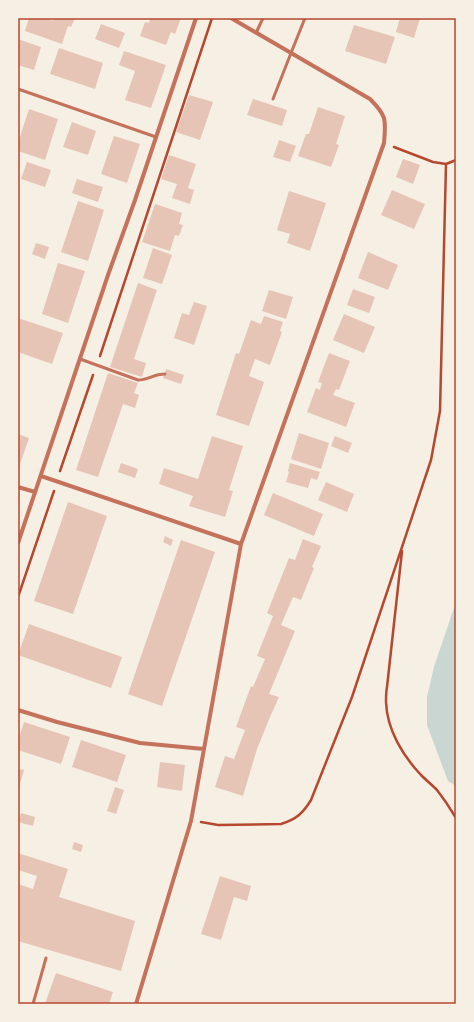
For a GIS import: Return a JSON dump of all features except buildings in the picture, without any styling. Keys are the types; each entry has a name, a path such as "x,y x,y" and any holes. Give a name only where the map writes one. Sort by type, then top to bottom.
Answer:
{"street":[{"path":"18,543 196,18"},
{"path":"136,1004 191,821 241,544 384,143 384,118 379,109 370,99 231,18"},
{"path":"41,476 241,544"},
{"path":"18,487 35,492"},
{"path":"18,710 57,722 140,743 204,749"}],"lane":[{"path":"256,33 263,18"},
{"path":"273,99 305,18"},
{"path":"18,89 156,137"},
{"path":"80,359 138,380 144,380 155,375 165,374"},
{"path":"33,1004 46,958"}],"path":[{"path":"18,597 212,18"},
{"path":"384,143 433,162 446,164 456,160"},
{"path":"191,821 218,825 281,824 288,822 304,811 311,800 352,697 431,460 440,411 446,164"},
{"path":"402,544 387,687 386,703 388,718 393,734 405,755 420,774 436,790 456,818"}],"shaded area":[{"path":"456,602 456,786 448,781 427,725 427,697 434,667"}]}
